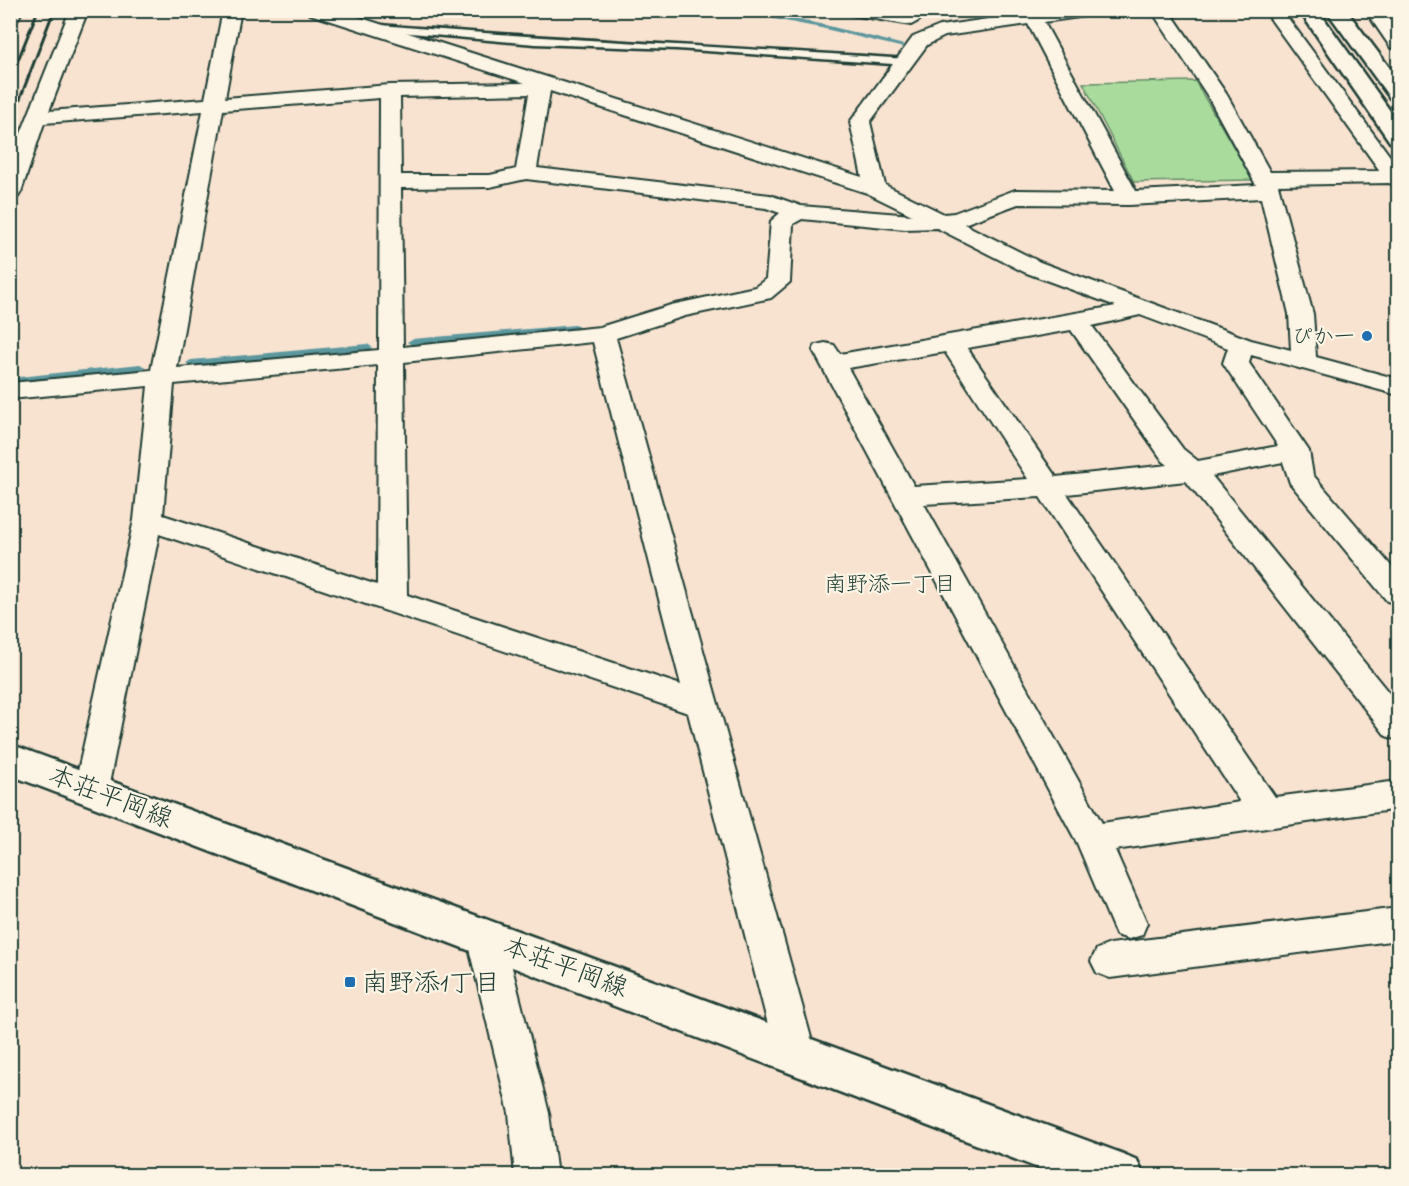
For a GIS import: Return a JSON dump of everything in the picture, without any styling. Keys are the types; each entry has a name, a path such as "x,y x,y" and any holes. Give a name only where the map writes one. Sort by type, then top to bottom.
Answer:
{"main road":[{"path":"1308,10 1398,137"},
{"path":"1335,10 1398,93"},
{"name":"本荘平岡線","path":"10,759 1121,1176"}],"street":[{"path":"10,18 14,10"},
{"path":"10,192 36,117 79,10"},
{"path":"91,789 148,520 162,378 232,10"},
{"path":"316,10 875,188 1032,267 1242,345 1398,387"},
{"path":"852,10 909,16 920,40"},
{"path":"875,188 860,122 907,62 920,40 940,31 1032,14 1093,10"},
{"path":"1160,10 1217,95 1267,185 1301,314 1304,362"},
{"path":"1273,10 1396,179"},
{"path":"1374,10 1398,44"},
{"path":"1032,14 1129,198"},
{"path":"36,117 390,91 519,90 543,84"},
{"path":"526,173 537,97 543,84"},
{"path":"390,91 392,600"},
{"path":"389,182 490,181 526,173 770,202 798,212 905,222 958,219 1015,197 1129,198 1267,185 1396,179"},
{"path":"10,391 391,357 603,334 680,310 763,293 778,282 782,221 798,212"},
{"path":"1129,923 1094,839 829,356 952,344 1142,308"},
{"path":"1077,322 1173,456 1193,471 1398,727"},
{"path":"603,334 795,1052"},
{"path":"952,344 1266,812"},
{"path":"1242,345 1236,363 1295,451 1300,477 1398,593"},
{"path":"904,496 1050,487 1193,471 1295,451"},
{"path":"148,520 703,705"},
{"path":"1094,839 1266,812 1398,795"},
{"path":"1110,961 1398,924"},
{"path":"485,936 529,1113 537,1176"}],"lane":[{"path":"368,27 535,40 677,46 907,62"}],"green space":[{"path":"1195,81 1253,180 1134,182 1083,83"}],"waterway":[{"path":"731,10 821,26 904,46"},
{"path":"412,342 575,328"},
{"path":"191,363 367,347"},
{"path":"10,381 140,367"}],"railway":[{"path":"10,80 38,10"},
{"path":"10,125 54,10"}],"place":[{"name":"ぴか一","path":"1367,336"},
{"name":"南野添1丁目","path":"350,982"}],"district":[{"name":"南野添一丁目","path":"890,583"}]}
